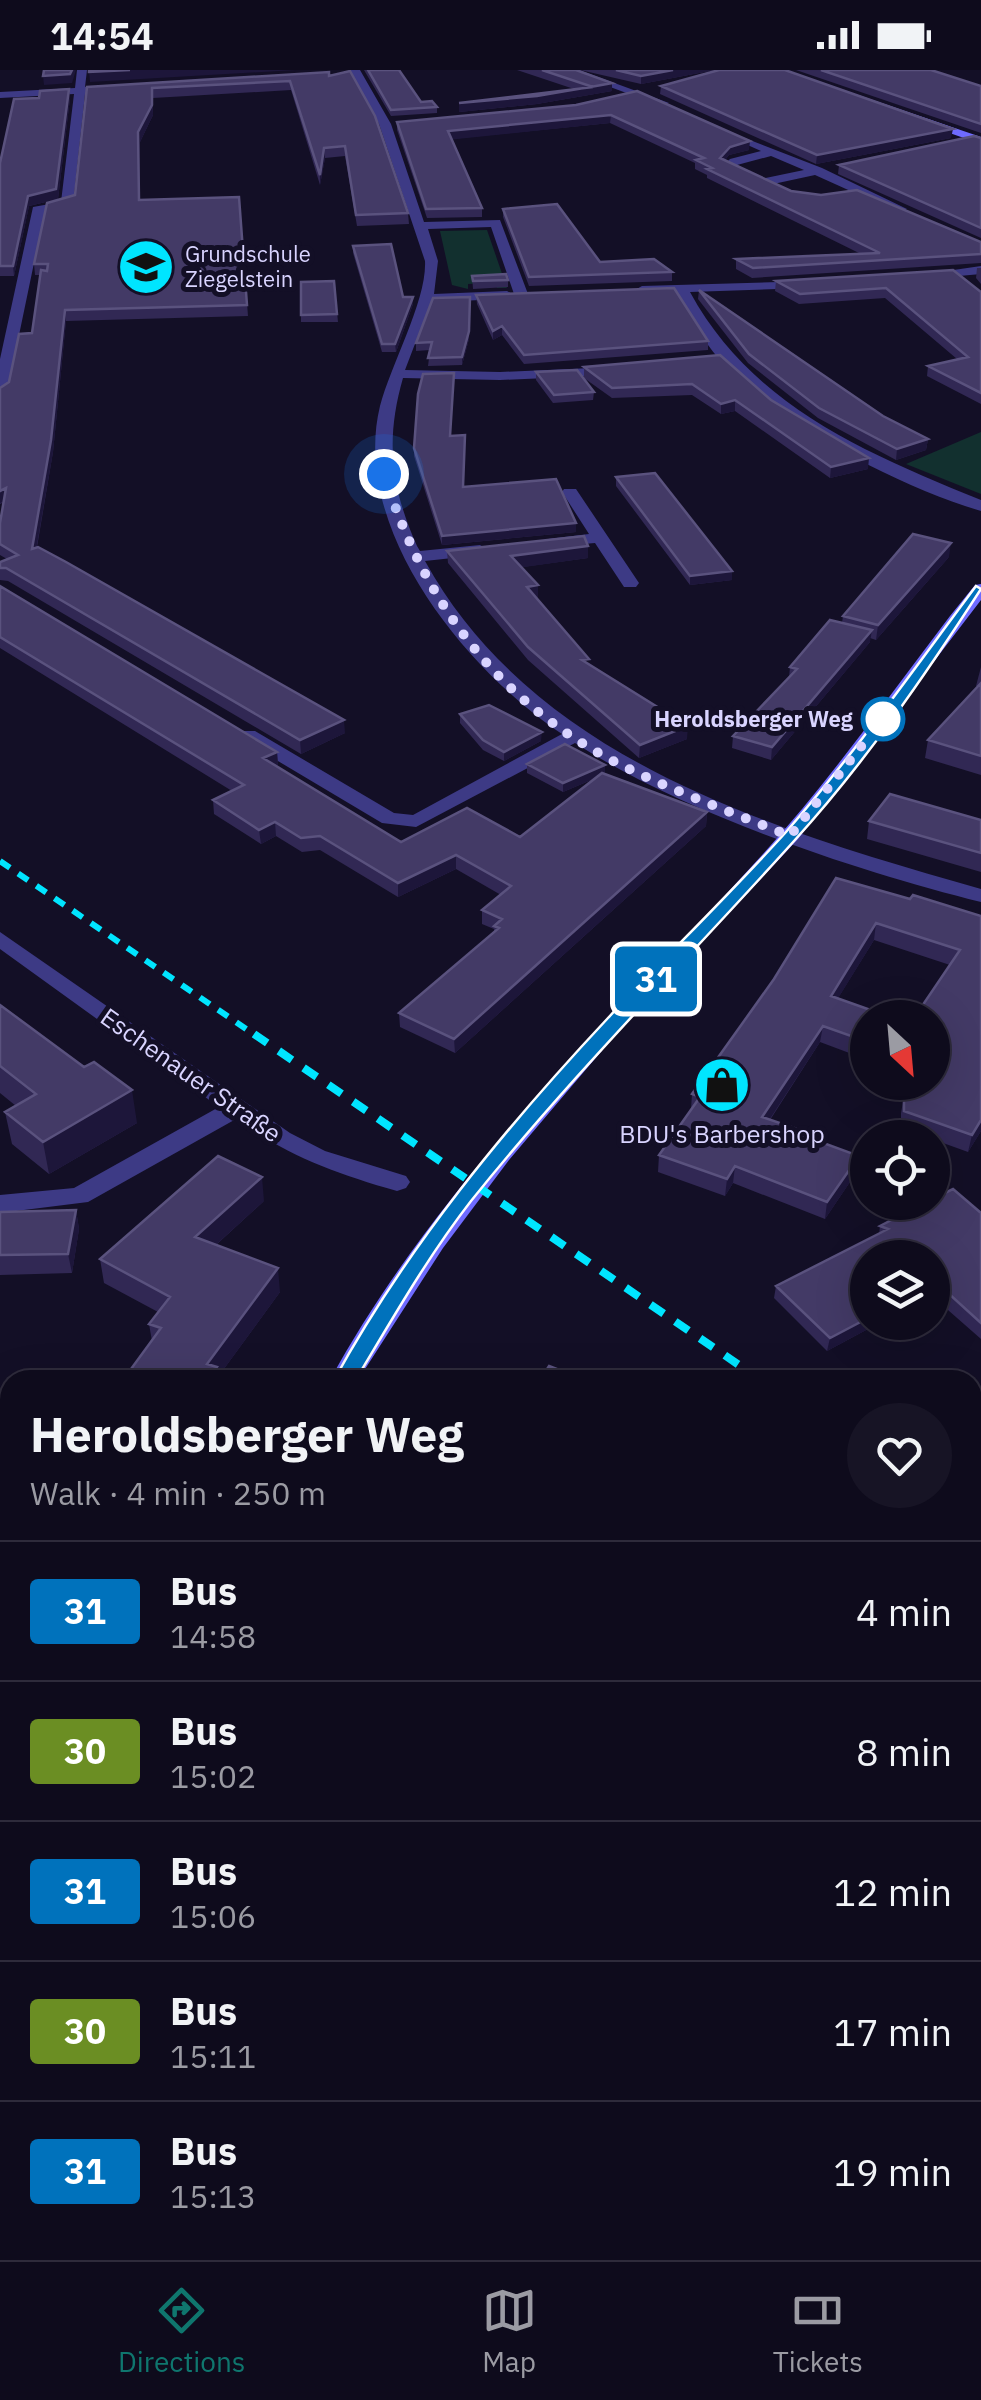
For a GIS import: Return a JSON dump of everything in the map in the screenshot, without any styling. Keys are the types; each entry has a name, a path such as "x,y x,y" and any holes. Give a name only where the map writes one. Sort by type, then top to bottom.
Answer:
{"main road":[{"path":"775,70 978,140"},
{"path":"350,1370 404,1281 462,1198 523,1124 840,778 981,589"}],"street":[{"path":"0,393 5,337 39,207 67,205 82,70"},
{"path":"569,70 674,108"},
{"path":"337,74 356,72 385,124 419,226 426,232 432,280 388,405 384,474 413,556 442,606 480,656 509,686 573,736 644,775 790,836 981,896"},
{"path":"608,100 668,86"},
{"path":"0,95 132,88"},
{"path":"385,124 403,122"},
{"path":"707,123 910,213"},
{"path":"952,143 978,140"},
{"path":"773,152 734,161 729,166 782,190"},
{"path":"764,182 837,167"},
{"path":"834,196 861,191"},
{"path":"419,226 496,223 521,294"},
{"path":"902,278 981,270"},
{"path":"957,273 969,284"},
{"path":"621,291 819,283"},
{"path":"681,289 704,332 750,382 854,450 981,506"},
{"path":"425,298 541,294"},
{"path":"705,358 723,356"},
{"path":"400,374 500,376 634,368"},
{"path":"570,492 630,583"},
{"path":"543,544 599,538"},
{"path":"413,556 506,547"},
{"path":"237,728 389,819 406,823 573,736"},
{"name":"Eschenauer Straße","path":"0,939 234,1109 316,1158 397,1182"},
{"path":"0,1204 78,1196 234,1109"}],"green space":[{"path":"487,230 507,288 497,288 495,283 468,284 468,289 452,285 440,231"},
{"path":"981,432 981,494 906,464"}],"building":[{"path":"44,70 72,70 70,74 43,76"},
{"path":"368,70 399,70 421,102 432,101 437,107 391,110"},
{"path":"542,70 576,70 612,83 592,87"},
{"path":"616,70 673,70 641,76"},
{"path":"719,70 785,70 953,129 817,155 661,86"},
{"path":"821,70 931,70 981,86 981,124"},
{"path":"350,71 375,116 408,213 356,215 345,146 324,148 320,175 290,81 152,88 152,105 138,132 139,200 239,197 247,305 65,310 51,440 32,549 38,547 66,562 344,720 300,740 0,568 0,562 18,555 0,544 6,488 0,491 0,388 9,382 19,334 32,333 41,270 47,271 48,264 34,264 47,203 75,195 87,87 329,72 329,76"},
{"path":"582,88 537,96 459,103"},
{"path":"69,89 56,189 28,196 13,266 0,266 0,163 14,99 39,98 40,91"},
{"path":"637,91 750,141 730,147 720,158 791,191 821,195 857,190 981,242 981,254 753,268 736,259 880,253 707,169 712,168 696,160 704,158 611,115 448,131 482,208 426,209 397,122 576,105"},
{"path":"974,136 981,138 981,228 839,165"},
{"path":"557,204 600,262 654,259 672,272 529,277 503,209"},
{"path":"391,244 403,297 413,297 395,344 382,344 353,246"},
{"path":"953,270 981,292 981,393 928,366 968,357 886,288 800,294 776,281"},
{"path":"506,274 508,280 473,281 472,276"},
{"path":"334,281 337,314 301,315 301,282"},
{"path":"674,288 708,341 524,355 502,326 493,331 476,295"},
{"path":"699,290 883,416 928,439 897,449 819,408 749,354"},
{"path":"470,297 469,331 462,357 428,358 432,342 416,343 433,298"},
{"path":"720,355 771,400 869,458 831,467 735,400 721,404 692,384 612,388 584,367"},
{"path":"577,370 594,392 554,395 536,372"},
{"path":"454,373 450,436 465,435 463,487 556,479 576,523 442,536 414,448 423,374"},
{"path":"655,473 732,571 690,576 616,477"},
{"path":"913,534 951,543 878,625 843,616"},
{"path":"584,536 588,546 511,556 538,585 527,587 589,659 582,660 688,726 640,745 528,647 447,551"},
{"path":"0,586 277,752 263,758 401,842 467,808 520,837 602,773 707,812 454,1039 399,1013 499,928 494,926 502,919 482,910 511,886 456,855 398,883 320,836 301,838 275,822 259,830 213,800 244,785 0,637"},
{"path":"830,620 872,630 772,747 733,736 797,669 790,667"},
{"path":"981,683 981,756 928,740"},
{"path":"489,705 542,732 504,752 483,740 460,714"},
{"path":"565,744 605,765 563,783 527,764"},
{"path":"890,794 981,820 981,853 869,821"},
{"path":"836,878 910,899 913,895 981,916 981,1120 972,1135 950,1127 950,1120 930,1120 904,1111 904,1100 950,1100 950,1000 926,1000 960,950 876,923 831,996 850,1003 850,1036 823,1026 762,1117 850,1153 850,1169 827,1202 735,1166 727,1179 659,1155 700,1097 692,1094 774,979"},
{"path":"0,1005 84,1067 94,1062 132,1090 43,1142 5,1112 36,1094 0,1066"},
{"path":"218,1156 262,1177 195,1237 278,1268 207,1364 217,1367 215,1370 130,1370 161,1328 149,1324 170,1297 100,1259"},
{"path":"950,1190 981,1213 981,1323 950,1295 950,1240 866,1240 888,1229 880,1226 892,1220 950,1220"},
{"path":"76,1210 68,1254 0,1255 0,1212"},
{"path":"850,1248 850,1327 830,1338 776,1286"}],"railway":[{"path":"0,861 258,1037"},
{"path":"254,1034 746,1370"}],"bus line":[{"name":"31","path":"351,1370 404,1281 462,1198 610,1026 704,930 840,778 981,589"}],"place":[{"name":"Grundschule Ziegelstein","path":"146,267"},
{"name":"Heroldsberger Weg","path":"883,719"},
{"name":"BDU's Barbershop","path":"722,1085"}],"route":[{"path":"384,474 413,556 442,606 480,656 509,686 573,736 612,760 790,836 840,778 883,719"}]}
